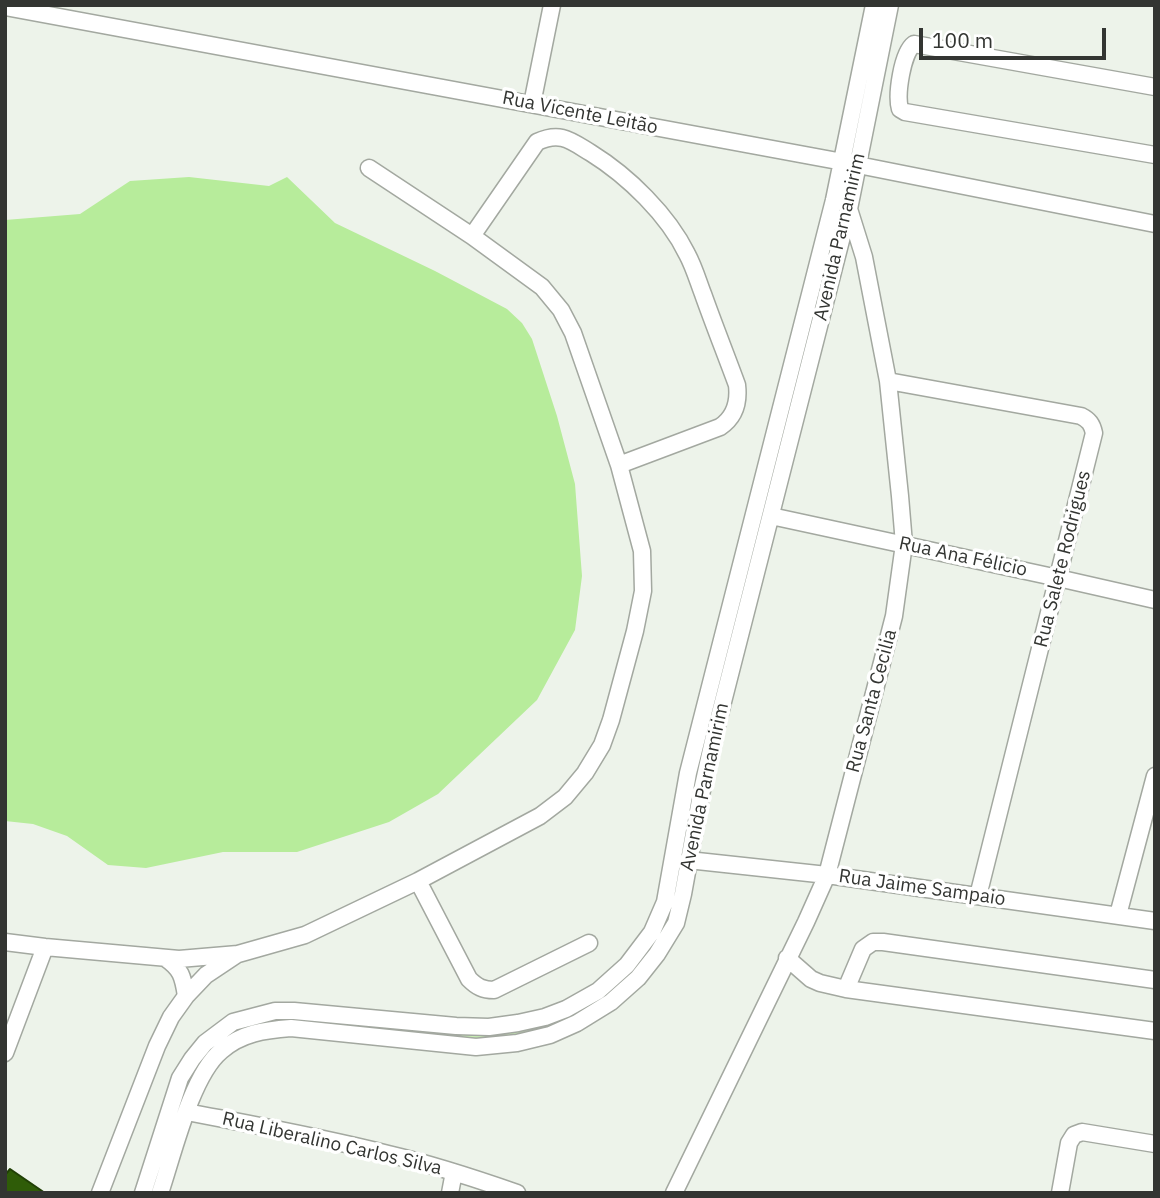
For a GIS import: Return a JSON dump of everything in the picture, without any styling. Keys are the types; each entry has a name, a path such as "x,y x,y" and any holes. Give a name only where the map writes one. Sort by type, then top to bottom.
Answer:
{"street":[{"path":"532,104 552,5"},
{"name":"Avenida Parnamirim","path":"160,1193 195,1089 205,1069 220,1051 242,1037 261,1030 290,1028 476,1047 517,1044 550,1035 577,1023 611,1002 638,978 676,923 713,741 849,209 851,163 874,5"},
{"name":"Avenida Parnamirim","path":"145,1192 180,1078 205,1043 233,1022 275,1012 314,1011 456,1026 489,1027 518,1023 545,1017 598,991 627,965 652,932 666,902 688,773 839,180 851,163 880,60 890,5"},
{"name":"Rua Vicente Leitão","path":"5,7 24,8 851,163 1155,224"},
{"path":"1155,87 914,44 908,49 898,100 900,109 905,112 1155,155"},
{"path":"880,60 904,65"},
{"path":"472,236 537,142 558,136 599,158 647,198 670,227 687,254 737,385 738,399 734,412 720,427 619,465"},
{"path":"5,942 178,959 238,954 305,935 418,881 540,816 565,797 585,774 602,745 635,631 643,590 642,551 619,465 573,333 561,310 542,287 472,236 369,168"},
{"name":"Rua Santa Cecilia","path":"674,1193 827,875 894,616 904,544 888,381 864,257 839,180"},
{"name":"Rua Salete Rodrigues","path":"888,381 1081,416 1088,420 1094,433 978,897"},
{"name":"Rua Ana Félicio","path":"771,516 1155,600"},
{"path":"1118,915 1155,776"},
{"name":"Rua Jaime Sampaio","path":"688,860 827,875 1155,921"},
{"path":"418,881 469,979 484,990 494,990 589,943"},
{"path":"846,989 863,949 873,942 1155,980"},
{"path":"5,1053 45,947"},
{"path":"100,1193 157,1046 171,1017 206,975 238,954"},
{"path":"165,958 181,973 186,996"},
{"path":"787,958 811,979 846,989 1155,1031"},
{"path":"377,1037 379,1018"},
{"name":"Rua Liberalino Carlos Silva","path":"187,1112 389,1154 517,1193"},
{"path":"1060,1193 1069,1143 1074,1135 1082,1132 1155,1144"},
{"path":"450,1193 454,1172"}],"shaded area":[{"path":"189,177 269,186 287,177 335,223 507,309 522,323 532,339 575,484 582,576 575,630 537,700 438,794 389,822 297,852 223,852 146,868 108,865 67,836 33,824 5,821 5,220 80,214 130,181"},
{"path":"836,215 842,217 677,914 637,974 574,1021 522,1037 476,1039 396,1033 397,1025 546,1023 648,950 665,926 674,898 687,803"},
{"path":"255,1018 367,1021 365,1028 237,1034 186,1101 180,1098 190,1074 215,1042"}],"building":[{"path":"10,1169 45,1193 5,1193 5,1175"}]}
